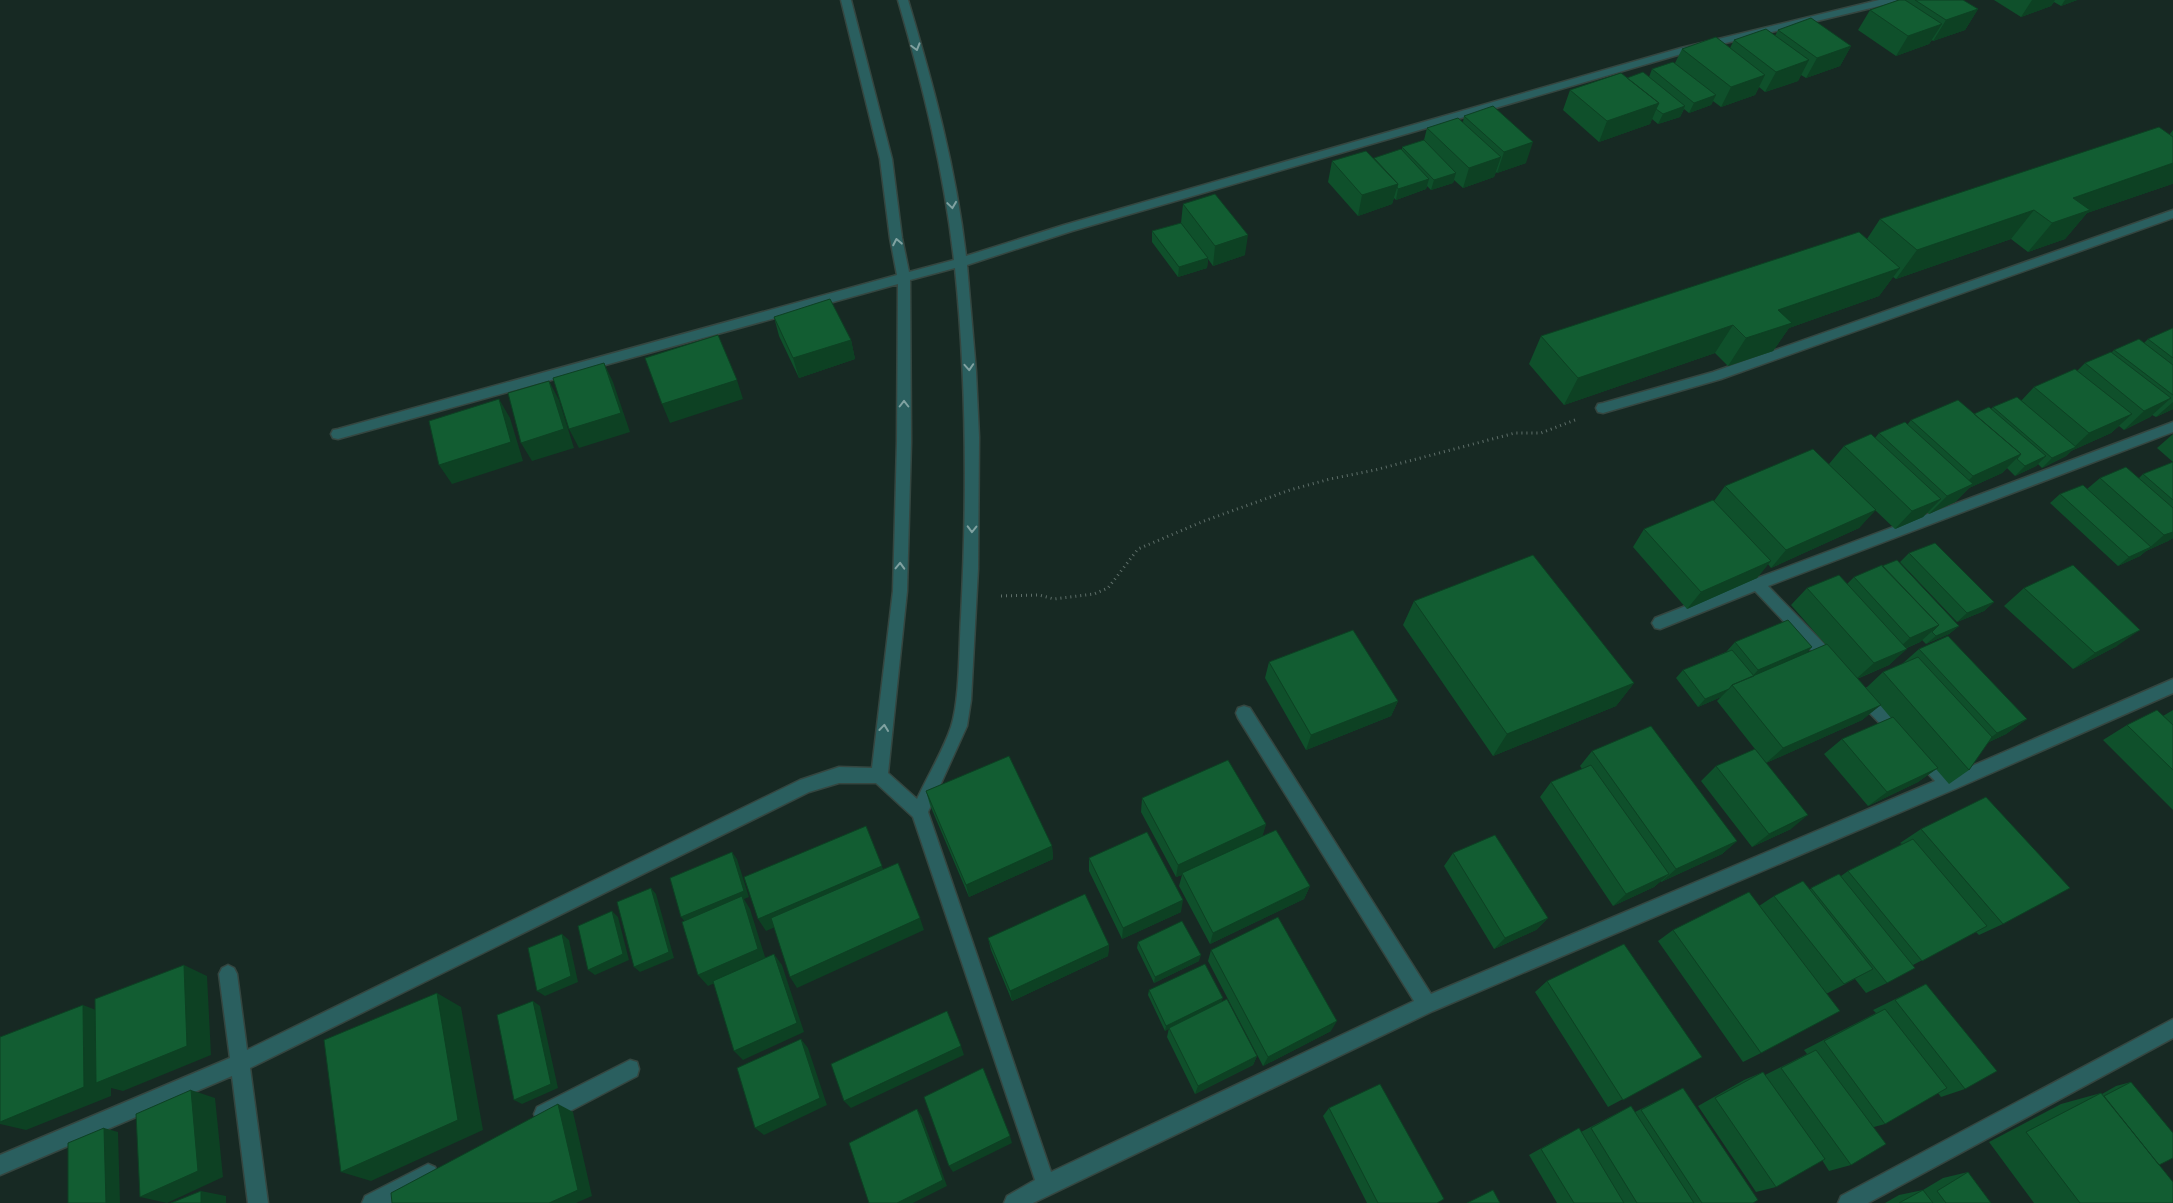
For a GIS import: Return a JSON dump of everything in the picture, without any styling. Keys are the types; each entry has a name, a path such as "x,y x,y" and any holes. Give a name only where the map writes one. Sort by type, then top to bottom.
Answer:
{"street":[{"path":"846,0 886,159 896,238 904,277 904,442 900,591 879,776"},
{"path":"903,0 934,107 948,176 961,262 974,433 965,685 959,726 920,812"},
{"path":"338,434 808,306 961,262 1068,228 1685,50 1892,0"},
{"path":"1604,408 1716,376 2173,214"},
{"path":"1660,623 1757,584 2173,428"},
{"path":"1757,584 1839,670"},
{"path":"1853,684 1948,784"},
{"path":"1014,1203 1046,1185 1427,1005 1948,784 2173,686"},
{"path":"1244,713 1427,1005"},
{"path":"0,1165 240,1063 806,785 839,775 879,776 920,812 1046,1185"},
{"path":"228,974 258,1203"},
{"path":"1848,1203 2173,1028"},
{"path":"527,1123 630,1069"},
{"path":"372,1203 441,1167"}],"path":[{"path":"969,597 1039,595 1054,599 1094,594 1108,588 1138,549 1204,521 1290,490 1330,479 1375,470 1514,433 1541,433 1604,408"}],"building":[{"path":"1899,0 1905,0 1942,24 1908,36 1870,10"},
{"path":"1915,0 1963,0 1978,9 1946,20"},
{"path":"1811,18 1851,46 1817,58 1778,30"},
{"path":"1766,29 1809,60 1776,72 1734,40"},
{"path":"1716,37 1765,75 1731,87 1682,49"},
{"path":"1673,62 1716,95 1694,103 1652,69"},
{"path":"1643,72 1685,106 1663,114 1656,109 1659,103 1627,78"},
{"path":"1621,73 1659,103 1607,121 1570,90"},
{"path":"1493,106 1533,142 1504,152 1464,116"},
{"path":"1458,118 1501,157 1469,168 1427,128"},
{"path":"2159,127 2173,137 2173,163 2073,198 2090,210 2052,223 2034,210 1917,250 1880,219"},
{"path":"1424,140 1456,173 1434,180 1402,147"},
{"path":"1401,149 1429,179 1398,189 1398,184 1374,158"},
{"path":"1366,151 1398,184 1362,195 1332,161"},
{"path":"1215,194 1248,235 1215,246 1183,204"},
{"path":"1181,223 1208,258 1179,267 1152,231"},
{"path":"1859,232 1900,268 1778,310 1792,323 1746,338 1733,325 1578,378 1541,336"},
{"path":"830,299 851,340 793,358 774,317"},
{"path":"2173,328 2173,358 2148,339"},
{"path":"718,335 737,380 662,404 645,358"},
{"path":"2139,339 2173,365 2173,395 2114,350"},
{"path":"2111,352 2171,398 2144,411 2085,363"},
{"path":"604,363 621,413 569,429 553,378"},
{"path":"2075,369 2132,414 2089,433 2034,387"},
{"path":"549,381 564,429 521,443 508,393"},
{"path":"2017,397 2076,447 2052,458 1993,407"},
{"path":"499,399 511,442 439,465 429,421"},
{"path":"1958,400 2021,454 1973,476 1911,420"},
{"path":"1989,407 2046,456 2025,466 2017,459 2021,454 1974,414"},
{"path":"1905,422 1973,484 1947,496 1879,433"},
{"path":"1871,434 1941,499 1912,511 1844,446"},
{"path":"1813,449 1876,510 1786,550 1725,486"},
{"path":"2173,462 2173,500 2143,474"},
{"path":"2126,467 2173,508 2173,532 2164,535 2100,478"},
{"path":"2083,485 2151,547 2129,557 2060,494"},
{"path":"1713,500 1771,561 1701,592 1644,529"},
{"path":"1935,543 1994,602 1967,613 1909,553"},
{"path":"1533,555 1634,683 1507,734 1414,601"},
{"path":"1897,560 1959,626 1936,636 1932,632 1939,625 1882,566"},
{"path":"1882,565 1939,625 1910,638 1854,577"},
{"path":"2073,565 2140,630 2095,653 2024,588"},
{"path":"1839,575 1907,649 1874,663 1807,588"},
{"path":"1788,620 1812,647 1758,670 1735,642"},
{"path":"1353,630 1398,701 1311,735 1269,662"},
{"path":"1948,636 2027,719 1997,733 1919,649"},
{"path":"1827,644 1881,705 1783,748 1732,685"},
{"path":"1732,650 1754,676 1705,699 1683,670"},
{"path":"1918,657 1992,737 1969,770 1883,672"},
{"path":"2157,710 2173,725 2173,770 2127,725"},
{"path":"1893,717 1938,768 1887,792 1842,739"},
{"path":"1651,726 1737,841 1676,869 1592,751"},
{"path":"1755,749 1808,815 1769,834 1716,766"},
{"path":"1009,756 1052,846 966,885 926,791"},
{"path":"1228,760 1266,824 1178,865 1142,798"},
{"path":"1591,765 1669,874 1626,894 1551,782"},
{"path":"1986,797 2070,888 2003,924 1921,829"},
{"path":"866,826 882,866 758,919 744,877"},
{"path":"1276,830 1310,886 1213,933 1182,873"},
{"path":"1147,832 1183,900 1123,928 1089,858"},
{"path":"1495,835 1548,918 1505,938 1453,853"},
{"path":"1913,839 1987,926 1922,961 1848,871"},
{"path":"732,852 744,891 681,917 670,878"},
{"path":"898,863 920,918 790,977 771,918"},
{"path":"1839,874 1915,968 1887,983 1811,888"},
{"path":"1803,881 1873,969 1844,984 1774,896"},
{"path":"651,888 669,952 634,967 617,902"},
{"path":"1749,892 1840,1011 1761,1053 1673,930"},
{"path":"1085,894 1109,945 1010,991 988,938"},
{"path":"742,896 758,949 698,975 682,922"},
{"path":"612,911 623,954 588,970 578,926"},
{"path":"1278,917 1337,1021 1268,1057 1211,950"},
{"path":"1182,921 1201,955 1155,977 1138,942"},
{"path":"562,934 571,976 537,991 528,948"},
{"path":"1624,944 1702,1057 1623,1100 1547,981"},
{"path":"774,954 797,1023 734,1051 713,981"},
{"path":"1205,964 1223,998 1166,1026 1149,990"},
{"path":"184,965 187,1046 96,1083 95,999"},
{"path":"1926,984 1997,1071 1965,1089 1895,1000"},
{"path":"437,993 458,1120 341,1172 324,1040"},
{"path":"1227,999 1257,1056 1198,1086 1169,1028"},
{"path":"533,1001 551,1084 514,1100 497,1015"},
{"path":"83,1005 84,1087 0,1122 0,1037"},
{"path":"1885,1009 1947,1088 1885,1124 1824,1041"},
{"path":"947,1011 961,1046 844,1101 831,1064"},
{"path":"801,1039 820,1098 755,1128 737,1068"},
{"path":"1816,1050 1886,1144 1851,1165 1781,1068"},
{"path":"983,1068 1010,1136 949,1166 924,1097"},
{"path":"1763,1072 1825,1159 1776,1187 1715,1098"},
{"path":"2131,1082 2173,1133 2173,1158 2159,1165 2104,1096"},
{"path":"1380,1084 1444,1199 1437,1203 1378,1203 1329,1108"},
{"path":"1683,1088 1758,1200 1753,1203 1702,1203 1641,1110"},
{"path":"191,1090 198,1171 140,1197 136,1114"},
{"path":"2101,1093 2173,1182 2173,1203 2080,1203 2026,1132"},
{"path":"558,1104 578,1190 549,1203 392,1203 391,1193"},
{"path":"1631,1106 1694,1203 1637,1203 1591,1128"},
{"path":"917,1109 943,1180 897,1203 869,1203 849,1143"},
{"path":"104,1128 106,1203 68,1203 68,1143"},
{"path":"1579,1128 1624,1203 1574,1203 1541,1149"},
{"path":"1968,1172 1991,1203 1946,1203 1937,1191"},
{"path":"1493,1190 1500,1203 1467,1203"},
{"path":"1923,1190 1933,1203 1899,1203"},
{"path":"201,1191 201,1203 171,1203"}]}
